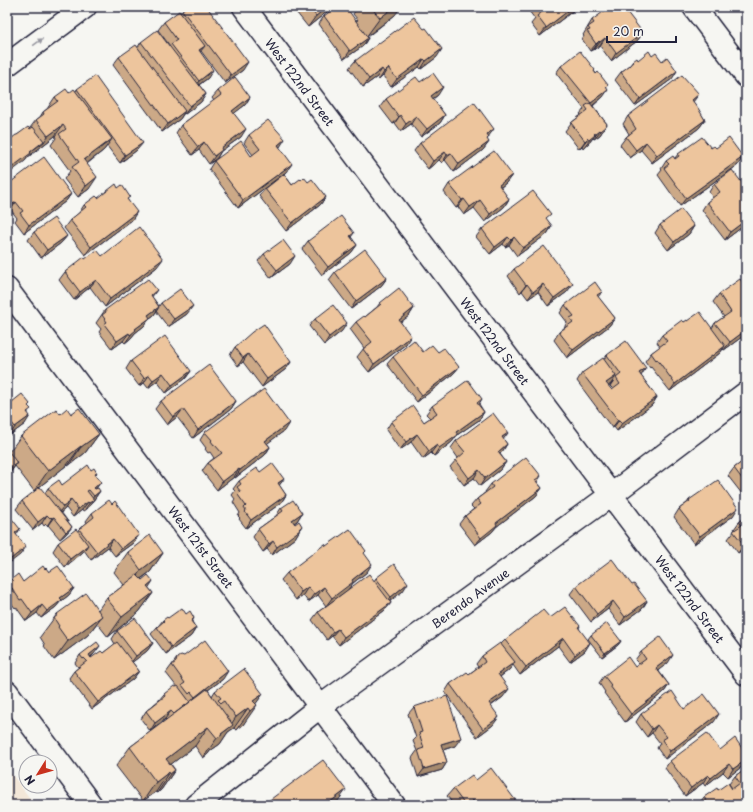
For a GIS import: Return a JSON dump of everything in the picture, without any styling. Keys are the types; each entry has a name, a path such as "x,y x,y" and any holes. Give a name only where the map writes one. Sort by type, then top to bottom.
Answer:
{"street":[{"path":"7,65 85,7"},
{"name":"West 122nd Street","path":"244,7 746,674"},
{"path":"694,7 746,76"},
{"name":"West 121st Street","path":"7,289 394,805"},
{"name":"Berendo Avenue","path":"196,805 321,706 611,495 746,393"},
{"path":"7,692 92,805"}],"shaded area":[{"path":"7,768 18,783 18,794 27,794 35,805 7,805"}],"building":[{"path":"186,7 207,7 248,62 231,75 182,10"},
{"path":"309,7 327,7 316,16"},
{"path":"336,7 346,7 368,38 350,51 324,16"},
{"path":"371,7 394,7 380,18"},
{"path":"538,7 573,7 546,28 537,16 542,12"},
{"path":"610,7 623,7 643,33 616,53 605,38 596,44 587,31 590,30 588,27 594,23 592,20"},
{"path":"179,11 205,46 199,50 213,70 199,81 171,44 177,40 164,22"},
{"path":"414,17 424,29 426,28 442,49 426,61 424,59 397,79 388,68 384,72 382,69 369,79 355,61"},
{"path":"157,30 206,94 190,106 141,42"},
{"path":"136,45 185,111 168,124 119,57"},
{"path":"580,51 595,70 594,71 596,74 598,72 608,85 606,87 608,90 591,103 561,66"},
{"path":"649,51 652,56 656,53 662,61 667,57 677,71 640,99 621,72 637,58 638,60"},
{"path":"433,73 443,87 431,96 445,115 427,129 416,116 406,124 386,99 416,77 420,82"},
{"path":"682,75 699,94 692,100 705,120 657,155 646,142 636,150 626,137 636,129 628,116"},
{"path":"95,76 143,143 125,155 77,89"},
{"path":"235,77 250,97 232,111 246,129 221,148 222,150 214,156 204,142 198,147 181,125 221,95 218,91"},
{"path":"66,89 69,93 74,89 112,139 84,160 97,177 86,186 72,167 79,162 59,134 66,129 63,125 48,136 36,120 44,114 43,112 58,101 55,97"},
{"path":"474,102 494,129 487,134 489,137 487,139 489,142 459,164 451,153 447,155 445,152 433,161 420,143"},
{"path":"590,103 607,124 589,140 588,138 585,141 571,123 588,110 585,106"},
{"path":"268,120 285,139 278,145 292,164 243,200 214,161 241,141 251,156 260,149 249,135"},
{"path":"28,127 30,129 33,127 44,141 7,171 7,142"},
{"path":"702,137 711,148 714,146 716,148 729,138 743,157 686,198 664,168 669,164 666,161 673,156 675,159 679,156 678,154"},
{"path":"494,151 512,175 499,185 509,199 490,214 480,200 470,207 449,184"},
{"path":"44,157 71,194 29,225 20,213 23,211 16,202 13,204 7,196 7,185"},
{"path":"732,170 743,184 746,182 746,220 730,232 707,202 720,192 714,184"},
{"path":"284,174 292,185 304,177 308,182 312,179 326,197 292,223 265,189"},
{"path":"116,184 118,188 122,185 130,197 127,199 137,212 91,247 70,220 86,207 84,205 96,196 98,198"},
{"path":"533,191 551,214 546,218 552,226 523,248 514,237 511,240 508,237 495,247 482,229"},
{"path":"681,209 694,226 674,242 660,225"},
{"path":"341,216 354,233 350,236 357,245 328,267 308,241"},
{"path":"54,218 67,236 47,250 34,232"},
{"path":"139,227 163,259 110,299 96,280 80,292 65,272 84,257 85,259 97,250 102,256"},
{"path":"283,240 295,256 277,270 264,254"},
{"path":"544,246 573,284 554,298 543,284 533,292 514,269"},
{"path":"365,249 387,278 356,301 335,272"},
{"path":"148,279 157,290 151,295 159,307 148,315 150,318 135,329 136,330 130,335 129,333 117,341 104,324 107,322 102,315 106,312 105,310"},
{"path":"740,279 743,283 746,281 746,330 730,342 715,323 731,312 719,294"},
{"path":"595,282 602,292 597,295 615,318 573,350 559,332 573,322 570,318 574,316 565,305"},
{"path":"399,288 414,308 399,320 411,336 374,364 363,349 372,342 356,322 364,316 365,317"},
{"path":"180,289 193,306 174,319 161,303"},
{"path":"333,305 347,323 329,337 315,319"},
{"path":"700,312 725,346 675,384 651,353 667,341 662,335 682,320 684,322 687,321"},
{"path":"264,324 291,362 267,379 248,354 243,358 235,347"},
{"path":"165,336 191,371 172,385 163,373 153,380 149,375 144,378 131,361"},
{"path":"414,340 423,352 432,345 438,352 444,348 459,367 422,395 393,357"},
{"path":"626,341 646,368 639,373 657,397 622,423 618,420 582,373 603,358 616,376 606,383 612,390 620,384 616,378 621,374 607,355"},
{"path":"209,365 236,401 198,430 183,409 173,417 161,401"},
{"path":"468,380 482,399 477,403 484,412 456,432 458,435 439,448 437,445 429,451 417,434 406,442 391,422 413,406 424,422 437,413 432,406"},
{"path":"264,389 289,423 265,441 270,447 222,482 208,463 222,453 205,432"},
{"path":"22,394 30,404 28,406 31,409 27,412 30,416 15,427 12,423 7,427 7,406"},
{"path":"67,408 71,414 79,408 99,434 48,471 21,436 56,409 60,414"},
{"path":"493,413 508,433 502,437 507,444 498,452 506,462 485,478 479,470 469,478 456,460 465,452 456,441"},
{"path":"7,449 17,463 7,470"},
{"path":"526,457 541,476 535,480 542,488 496,523 497,525 481,538 465,516 481,504 477,499 493,487 491,484"},
{"path":"746,459 746,484 734,468"},
{"path":"272,463 284,479 278,483 286,495 251,520 245,512 246,511 244,508 246,506 238,495 241,492 237,487 241,484 239,481 257,468 260,472"},
{"path":"88,465 91,470 94,468 97,473 95,474 101,482 94,488 98,488 100,491 94,496 89,490 87,491 94,500 78,509 71,500 63,507 48,488 59,480 62,485"},
{"path":"718,480 738,508 700,536 679,509 690,501 689,500"},
{"path":"40,487 72,527 66,532 54,517 50,518 47,515 38,522 22,501"},
{"path":"109,500 112,504 115,501 139,535 121,549 113,539 97,552 79,529 94,517 92,513"},
{"path":"293,500 302,513 292,520 295,524 299,521 302,526 299,529 300,530 277,547 273,541 269,544 258,529 283,511 281,508"},
{"path":"746,517 746,543 744,545 733,531 742,525 739,522"},
{"path":"12,519 20,529 15,533 26,547 7,562 7,523"},
{"path":"76,529 88,545 70,559 58,543"},
{"path":"350,529 366,551 364,553 372,564 352,580 353,582 332,598 324,587 314,594 308,587 301,592 287,573 325,544 326,546"},
{"path":"150,535 163,553 141,570 128,552"},
{"path":"612,559 632,585 634,584 647,601 625,617 613,601 597,614 576,586"},
{"path":"394,564 408,583 391,597 376,578"},
{"path":"43,566 49,572 58,566 74,588 60,598 62,600 47,611 42,605 32,613 22,599 20,600 12,588 10,589 7,583 18,574 23,582"},
{"path":"369,574 391,603 344,637 338,629 333,632 318,612"},
{"path":"137,575 142,580 148,575 153,581 147,586 153,593 122,617 107,597"},
{"path":"86,593 102,616 68,641 58,627 59,626 54,618 58,615 57,614"},
{"path":"565,607 580,626 578,627 590,643 575,655 563,638 526,667 505,640 543,610 550,618"},
{"path":"182,608 186,614 190,611 194,618 191,621 196,628 171,647 157,627 164,621 163,620"},
{"path":"135,618 153,643 136,656 117,631"},
{"path":"607,623 621,641 605,653 591,635"},
{"path":"660,637 673,655 656,668 669,685 631,714 604,676 628,657 635,667 646,659 641,652"},
{"path":"205,640 228,671 195,697 191,692 189,694 182,685 185,683 172,665 176,662 177,658 181,655 184,656"},
{"path":"97,642 100,646 89,655 91,658 101,651 103,653 117,642 139,671 98,702 74,671 87,661 80,655"},
{"path":"500,643 515,662 498,674 509,689 489,703 499,717 483,729 450,684 467,672 469,674 485,662 482,656"},
{"path":"244,669 263,694 253,701 257,705 250,711 248,708 236,717 224,701 221,703 218,700 221,698 215,691"},
{"path":"174,686 178,686 190,702 174,714 171,711 155,723 146,711 165,696 164,694"},
{"path":"207,689 233,725 217,738 208,727 166,759 175,770 170,774 169,772 156,782 130,747"},
{"path":"672,691 684,709 704,694 719,714 670,751 662,740 667,737 657,725 652,729 641,714"},
{"path":"447,696 461,738 441,744 447,762 424,769 418,750 424,748 419,733 422,732 414,707"},
{"path":"707,733 720,750 735,738 746,754 746,760 733,769 729,764 711,778 708,775 691,788 670,761"},
{"path":"323,760 346,790 326,805 263,805"},
{"path":"491,768 516,801 510,805 476,805 473,800 465,805 453,789 472,775 476,780"},
{"path":"746,768 746,805 709,805 704,797 717,788 718,790 728,783 732,789 740,783 735,776"},
{"path":"573,800 576,805 566,805"}]}
